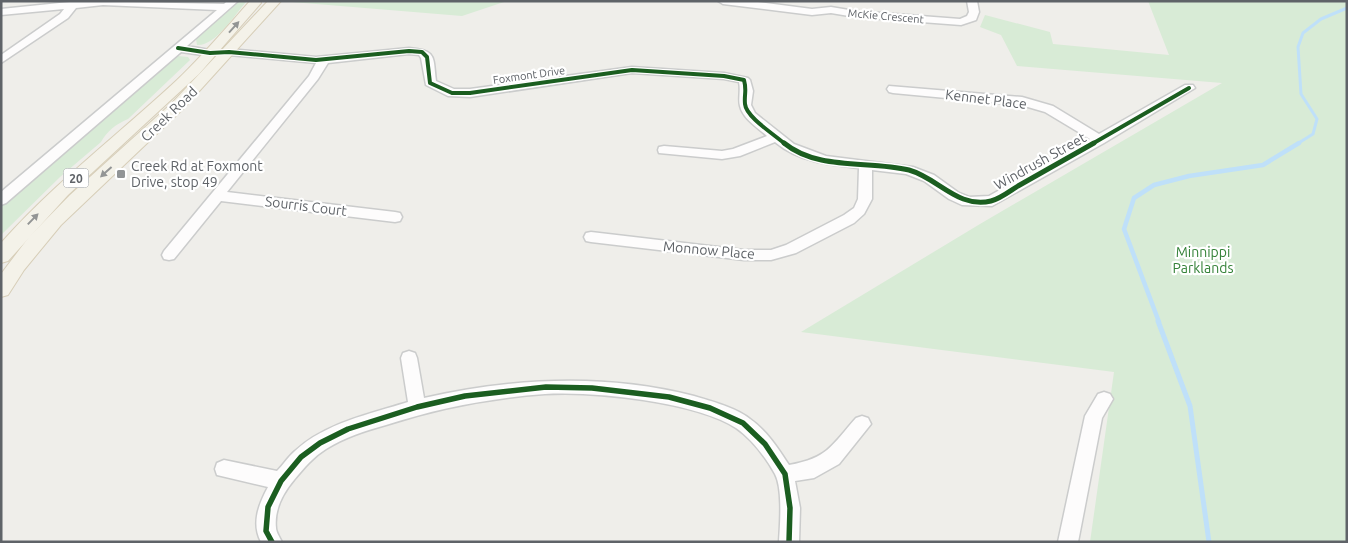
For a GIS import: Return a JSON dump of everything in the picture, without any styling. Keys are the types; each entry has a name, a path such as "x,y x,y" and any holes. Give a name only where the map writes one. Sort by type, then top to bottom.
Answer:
{"main road":[{"name":"Creek Road","path":"1,256 28,224 58,195 173,91 257,1"},
{"name":"Creek Road","path":"1,290 27,251 56,218 163,121 275,1"}],"street":[{"name":"McKie Crescent","path":"723,1 812,12 831,10 855,14 961,22 972,18 974,12 972,1"},
{"path":"1,12 58,4 74,5 104,2 230,4"},
{"path":"1,200 230,4"},
{"path":"1,60 64,16 74,5"},
{"name":"Foxmont Drive","path":"178,48 210,53 229,52 324,60 410,51 422,52 427,57 430,83 452,93 470,93 632,70 724,76 744,80 747,91 745,105 750,115 775,137 806,155 826,160 866,165"},
{"path":"169,255 314,77 324,60"},
{"name":"Windrush Street","path":"866,165 908,170 929,178 954,196 967,202 992,201 1189,88"},
{"name":"Kennet Place","path":"893,89 1022,101 1049,110 1100,140"},
{"path":"664,150 722,155 736,153 775,137"},
{"name":"Monnow Place","path":"591,237 744,255 770,255 792,249 849,220 859,211 865,199 866,165"},
{"name":"Sourris Court","path":"218,196 395,217"},
{"path":"409,358 418,407"},
{"path":"272,542 266,531 268,507 281,481 301,457 320,443 348,429 418,407 465,396 546,387 592,388 669,397 710,408 743,423 765,444 785,474 790,508 789,542"},
{"path":"1068,542 1094,416 1104,398"},
{"path":"785,474 814,470 832,458 862,424"},
{"path":"224,469 281,481"}],"green space":[{"path":"239,1 247,1 225,28 211,40 197,45 196,39"},
{"path":"293,1 507,1 462,16"},
{"name":"Minnippi Parklands","path":"1148,1 1347,1 1347,542 1090,542 1114,372 801,332 980,224 1222,83 1017,66 1001,35 980,27 985,15 1050,32 1053,44 1169,55"},
{"path":"178,56 188,57 190,60 128,119 109,131 101,142 60,177 1,235 1,206 173,58"}],"waterway":[{"path":"1297,144 1313,134 1317,119 1301,94 1298,47 1303,33 1321,19 1347,8"},
{"path":"1159,322 1124,229 1134,198 1154,185 1189,176 1263,165 1299,143"},
{"path":"1158,321 1190,406 1209,542"}],"cycle path":[{"path":"178,48 210,53 229,52 316,60 409,51 422,52 427,57 430,83 452,93 470,93 632,70 724,76 744,80 747,91 745,105 750,115 789,147 807,155 826,160 908,170 929,178 954,196 967,202 992,201 1189,88"},
{"path":"272,542 266,531 268,507 281,481 301,457 320,443 348,429 417,407 465,396 546,387 592,388 669,397 710,408 743,423 765,444 785,474 790,508 789,542"}],"place":[{"name":"Creek Rd at Foxmont Drive, stop 49","path":"121,174"}]}
